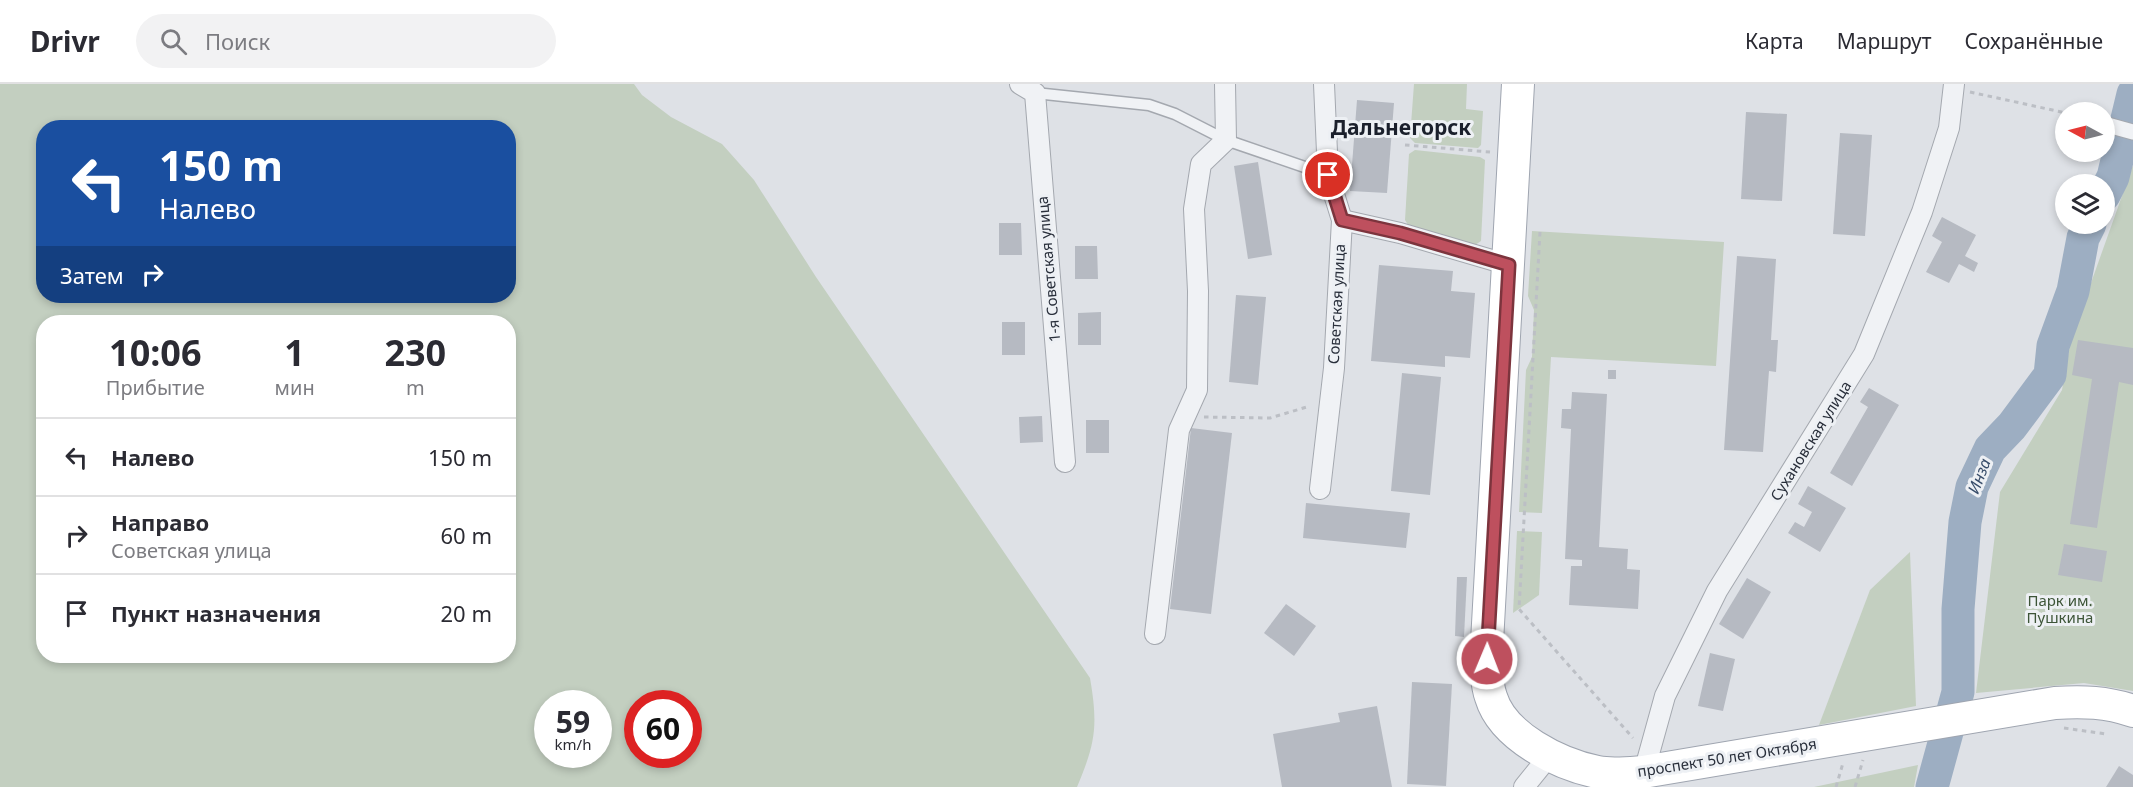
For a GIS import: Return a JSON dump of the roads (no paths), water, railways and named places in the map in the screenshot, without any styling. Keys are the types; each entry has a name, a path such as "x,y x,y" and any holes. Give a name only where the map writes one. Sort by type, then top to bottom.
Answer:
{"main road":[{"name":"проспект 50 лет Октября","path":"1518,84 1494,507 1487,676 1491,699 1512,729 1549,756 1599,773 1642,780 2055,703 2081,701 2114,705 2133,711"}],"street":[{"path":"1155,634 1179,430 1197,390 1198,291 1194,209 1201,164 1226,140 1225,84"},
{"name":"Советская улица","path":"1320,489 1331,400 1342,220 1328,175 1324,84"},
{"name":"Сухановская улица","path":"1642,780 1665,696 1717,591 1864,354 1922,212 1949,128 1954,86"},
{"name":"1-я Советская улица","path":"1027,89 1065,462"},
{"path":"2115,127 2133,132"},
{"path":"1342,220 1400,233 1509,265"},
{"path":"1524,787 1549,756"}],"lane":[{"path":"1027,89 1149,105 1175,114 1226,140 1328,175"}],"waterway":[{"name":"Инза","path":"2114,174 2133,94"},
{"name":"Инза","path":"1932,787 1958,692 1958,609 1965,522 1972,487 1990,449 2012,426 2050,375 2053,346 2073,291 2085,234"}],"district":[{"name":"Дальнегорск","path":"1401,128"}],"park label":[{"name":"Парк им. Пушкина","path":"2060,610"}]}
